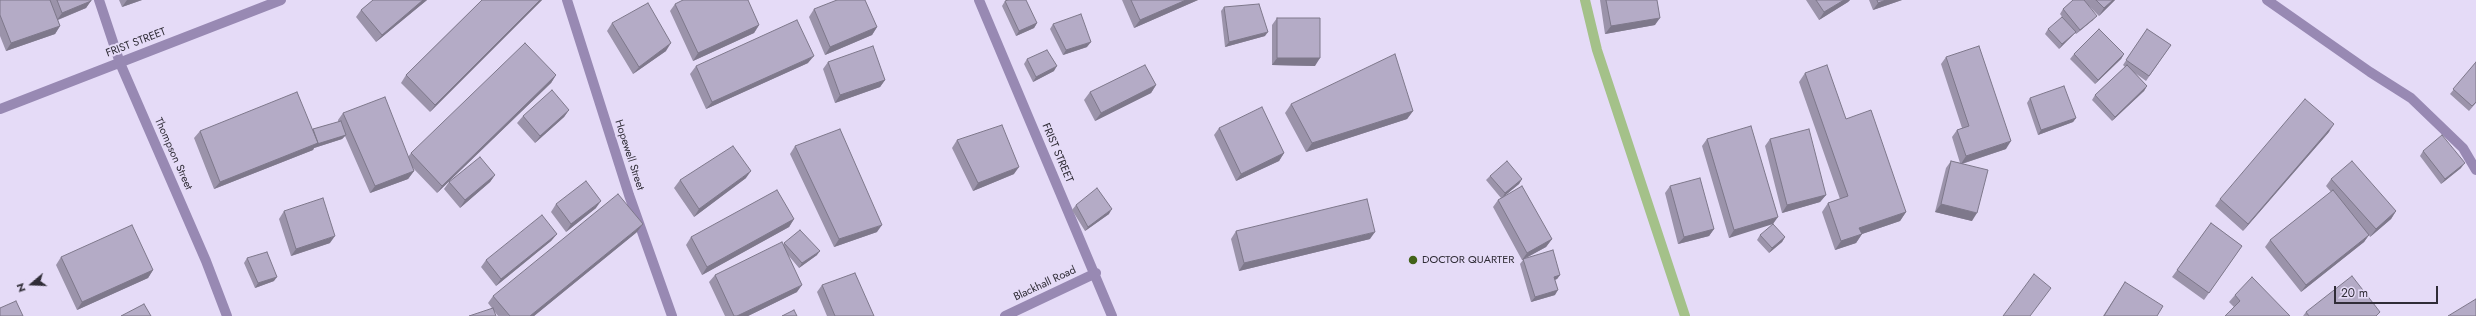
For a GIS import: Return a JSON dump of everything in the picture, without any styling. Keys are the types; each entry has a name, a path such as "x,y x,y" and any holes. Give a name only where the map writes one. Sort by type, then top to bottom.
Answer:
{"street":[{"name":"Thompson Street","path":"99,0 120,63 206,260 227,316"},
{"name":"FRIST STREET","path":"0,109 281,0"},
{"name":"Hopewell Street","path":"567,0 629,195 672,316"},
{"name":"FRIST STREET","path":"979,0 1096,273 1112,316"},
{"path":"2267,0 2370,72 2411,98 2463,148 2476,170"},
{"name":"Blackhall Road","path":"1005,316 1096,273"}],"building":[{"path":"0,0 50,0 60,26 11,43 0,15"},
{"path":"57,0 91,0 91,1 62,13"},
{"path":"373,0 423,0 382,35 361,10"},
{"path":"482,0 540,0 435,105 406,75"},
{"path":"683,0 748,0 759,25 698,53 675,4"},
{"path":"837,0 865,0 877,27 830,47 814,9"},
{"path":"1026,0 1037,23 1019,31 1005,1"},
{"path":"1131,0 1186,0 1140,20"},
{"path":"1606,0 1657,0 1660,18 1611,26"},
{"path":"1816,0 1844,0 1824,12"},
{"path":"1877,0 1886,0 1878,3"},
{"path":"2073,0 2084,0 2097,16 2080,30 2063,9"},
{"path":"2096,0 2113,0 2104,8"},
{"path":"648,3 671,43 639,67 612,23"},
{"path":"1259,4 1268,32 1229,42 1224,7"},
{"path":"1081,14 1091,42 1066,50 1053,24"},
{"path":"2062,17 2076,32 2062,44 2048,29"},
{"path":"1277,18 1320,18 1320,58 1277,58"},
{"path":"797,20 814,56 712,102 696,66"},
{"path":"2099,29 2124,54 2098,80 2074,54"},
{"path":"2147,29 2171,45 2149,76 2126,60"},
{"path":"525,43 556,75 442,186 411,153"},
{"path":"873,46 885,80 840,95 828,62"},
{"path":"1979,46 2011,141 1966,156 1957,130 1969,126 1946,57"},
{"path":"1047,50 1057,66 1036,77 1027,59"},
{"path":"1395,54 1413,111 1312,143 1291,104"},
{"path":"2476,62 2476,102 2472,106 2453,89"},
{"path":"1145,65 1156,85 1101,113 1090,92"},
{"path":"1827,65 1846,119 1871,110 1906,212 1859,228 1862,234 1841,241 1828,203 1848,196 1805,73"},
{"path":"2127,65 2147,86 2115,117 2095,95"},
{"path":"2064,86 2076,118 2041,130 2030,98"},
{"path":"552,90 569,110 540,136 523,116"},
{"path":"297,92 318,143 220,182 200,131"},
{"path":"385,97 414,171 375,186 343,113"},
{"path":"2305,99 2334,124 2248,224 2220,199"},
{"path":"1262,107 1284,153 1241,174 1219,128"},
{"path":"341,121 346,135 317,144 318,143 313,129"},
{"path":"1002,125 1019,167 978,183 957,140"},
{"path":"1751,126 1778,217 1734,230 1707,139"},
{"path":"840,129 882,225 839,239 795,146"},
{"path":"1809,129 1826,195 1787,205 1770,139"},
{"path":"2442,135 2465,163 2445,179 2423,151"},
{"path":"733,146 751,171 699,209 680,180"},
{"path":"480,157 495,175 465,200 449,182"},
{"path":"1507,161 1522,179 1505,193 1490,176"},
{"path":"1951,161 1988,170 1977,213 1941,204"},
{"path":"2352,161 2396,211 2376,229 2331,179"},
{"path":"1700,178 1714,229 1684,237 1670,186"},
{"path":"586,181 601,201 571,224 556,204"},
{"path":"1522,186 1552,239 1527,253 1498,200"},
{"path":"1097,188 1112,209 1088,227 1076,205"},
{"path":"777,190 794,219 707,267 691,237"},
{"path":"2333,190 2369,235 2306,285 2270,240"},
{"path":"618,194 643,224 530,316 510,316 493,296"},
{"path":"323,198 335,236 296,249 284,211"},
{"path":"1367,199 1375,232 1244,263 1236,231"},
{"path":"542,215 557,234 501,279 486,260"},
{"path":"2211,223 2242,246 2209,293 2177,270"},
{"path":"1773,224 1785,237 1772,248 1760,235"},
{"path":"132,225 153,270 82,302 61,257"},
{"path":"800,230 820,251 802,263 784,243"},
{"path":"782,242 802,285 737,316 734,316 715,275"},
{"path":"1553,250 1560,275 1554,277 1558,290 1535,297 1523,259"},
{"path":"267,252 277,277 258,283 247,258"},
{"path":"855,273 874,316 835,316 822,285"},
{"path":"2034,274 2051,288 2030,316 2003,316"},
{"path":"2352,276 2380,312 2376,316 2309,316 2306,312"},
{"path":"2252,277 2290,316 2225,316 2240,301 2235,295"},
{"path":"2125,282 2163,306 2157,316 2104,316"},
{"path":"2476,299 2476,316 2448,316"},
{"path":"16,301 23,316 0,316 0,308"},
{"path":"144,304 151,316 121,316"},
{"path":"493,308 496,316 469,316"},
{"path":"794,310 797,316 782,316"}],"waterway":[{"path":"1585,0 1597,50 1685,316"}],"place":[{"name":"DOCTOR QUARTER","path":"1413,260"}]}
